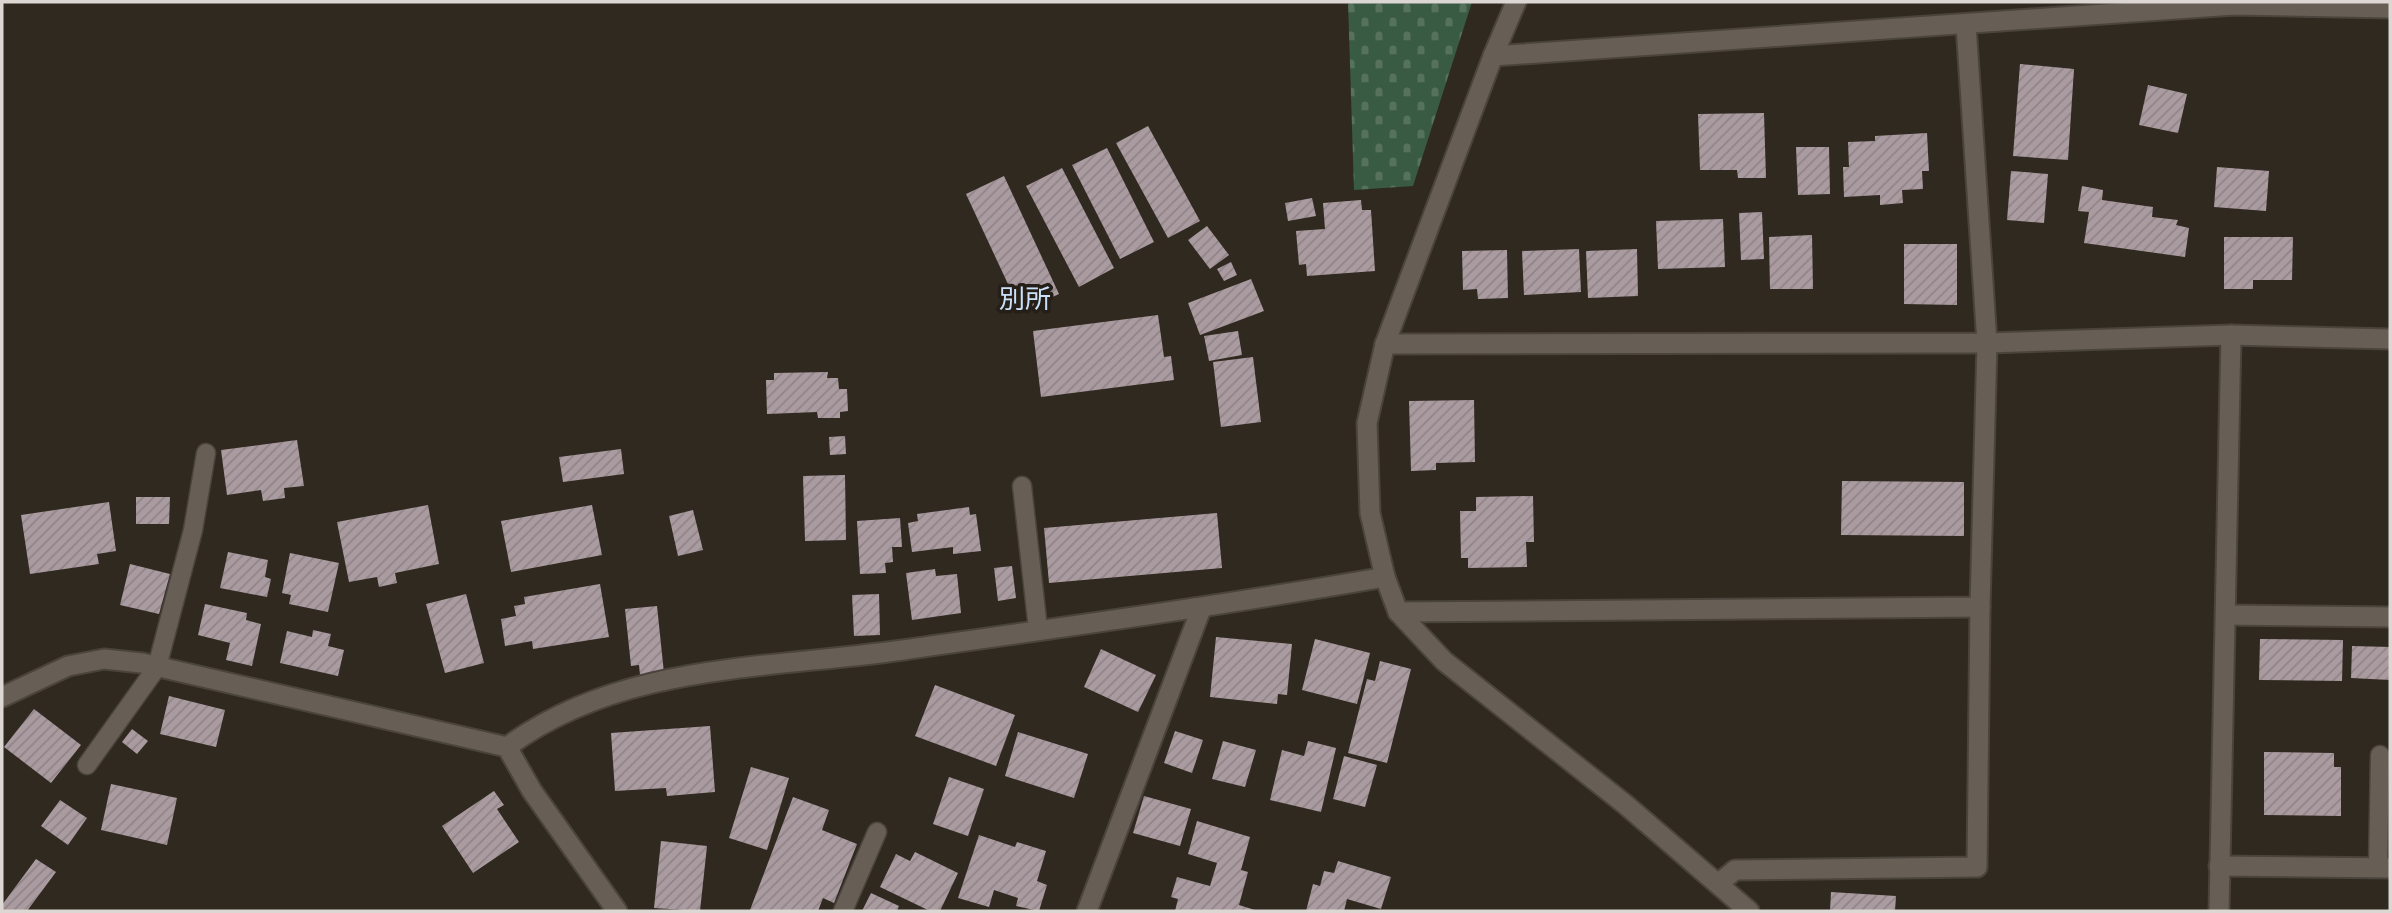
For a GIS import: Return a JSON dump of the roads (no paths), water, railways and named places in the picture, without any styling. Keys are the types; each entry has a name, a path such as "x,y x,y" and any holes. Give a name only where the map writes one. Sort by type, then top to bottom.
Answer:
{"street":[{"path":"1516,2 1493,56 1385,344 1367,423 1370,513 1385,577 1398,612 1444,661 1626,805 1749,911"},
{"path":"1493,56 1966,25 2234,4 2390,8"},
{"path":"1718,884 1735,870 1977,867 1987,343 1966,25"},
{"path":"1385,344 1987,343 2231,335 2390,338"},
{"path":"2219,911 2231,335"},
{"path":"2,697 68,666 104,659 157,667 507,747 598,697 705,671 830,660 1038,628 1201,609 1385,577"},
{"path":"1398,612 1980,607"},
{"path":"1087,911 1201,609"},
{"path":"2226,615 2390,617"},
{"path":"507,747 532,791 617,911"},
{"path":"2220,866 2384,868"}],"lane":[{"path":"87,765 157,667 192,530 206,453"},
{"path":"1022,486 1038,628"},
{"path":"2380,755 2384,868"},
{"path":"843,911 877,832"}],"district":[{"name":"別所","path":"1025,299"}]}
